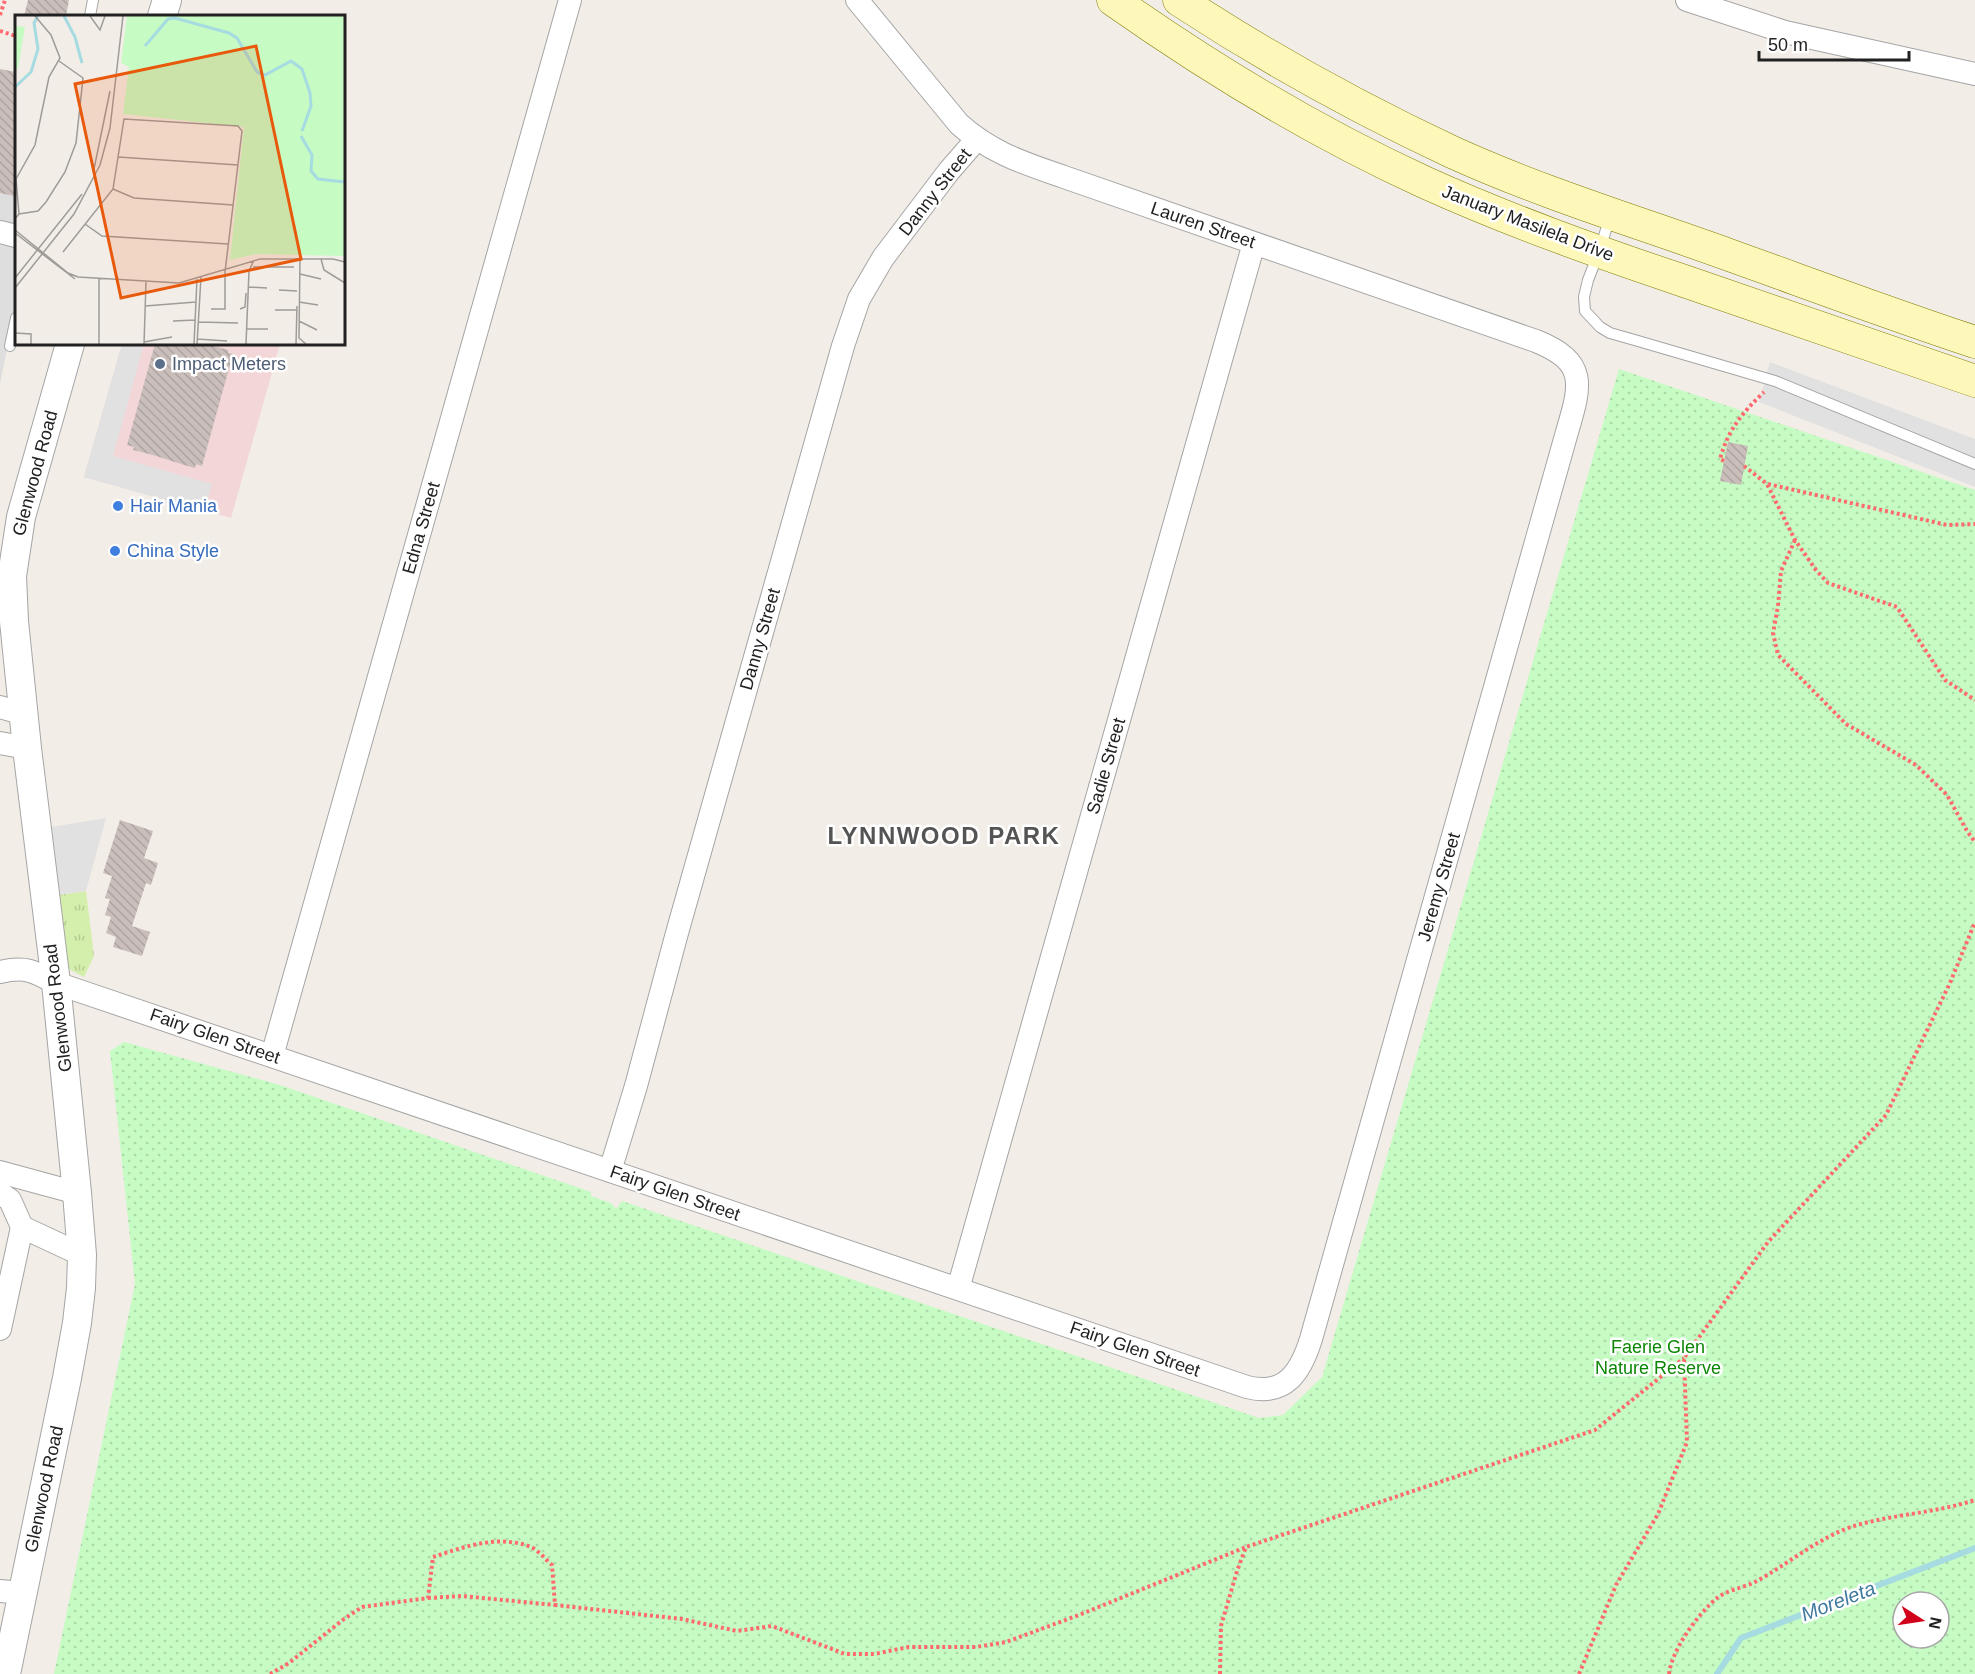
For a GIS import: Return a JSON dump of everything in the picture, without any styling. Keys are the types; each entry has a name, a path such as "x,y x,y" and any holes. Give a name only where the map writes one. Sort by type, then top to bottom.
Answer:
{"main road":[{"name":"January Masilela Drive","path":"1113,0 1214,69 1345,143 1434,187 1522,224 1599,252 1975,381"},
{"path":"1179,0 1232,35 1383,118 1470,159 1611,214 1975,342"}],"street":[{"path":"162,15 167,0"},
{"name":"Edna Street","path":"272,1056 570,0"},
{"name":"Lauren Street","path":"857,0 951,115 976,140 995,151 1549,347 1564,356 1570,363 1577,376 1577,393"},
{"path":"1687,0 1785,32 1975,74"},
{"name":"Danny Street","path":"610,1171 856,307 883,258 942,180 976,140"},
{"path":"0,232 15,236"},
{"name":"Sadie Street","path":"958,1289 1254,243"},
{"name":"Glenwood Road","path":"4,1668 11,1592 77,1323 82,1255 56,983 14,746 12,711 14,561 21,517 70,345"},
{"name":"Jeremy Street","path":"1293,1377 1302,1365 1311,1339 1577,393"},
{"name":"Fairy Glen Street","path":"0,972 18,968 35,971 56,983 1247,1387 1271,1389 1293,1377"},
{"path":"0,1172 77,1193"},
{"path":"0,1193 10,1200 22,1227 0,1329"},
{"path":"22,1227 82,1255"}],"lane":[{"path":"90,15 93,0"},
{"path":"1611,214 1584,297 1585,311 1600,327 1610,333 1775,381 1975,464"},
{"path":"10,346 15,323"}],"path":[{"path":"0,15 5,0"},
{"path":"0,31 15,36"},
{"path":"1724,461 1720,459 1725,440 1734,425 1751,404 1775,381"},
{"path":"1744,466 1767,484 1947,525 1975,524"},
{"path":"1767,484 1795,540 1828,583 1897,607 1945,680 1975,700"},
{"path":"1795,540 1781,571 1773,633 1778,655 1846,724 1916,765 1947,795 1966,831 1975,842"},
{"path":"270,1674 289,1663 362,1607 462,1596 682,1618 737,1631 772,1626 845,1654 874,1654 909,1647 976,1647 1006,1642 1246,1547 1595,1430 1684,1358 1768,1242 1886,1115 1950,983 1975,922"},
{"path":"1579,1674 1616,1585 1658,1514 1687,1442 1684,1358"},
{"path":"1669,1674 1670,1665 1688,1631 1719,1597 1754,1582 1809,1548 1853,1526 1975,1500"},
{"path":"428,1598 433,1557 496,1540 532,1547 552,1565 555,1605"},
{"path":"1220,1674 1221,1626 1246,1547"}],"shaded area":[{"path":"0,188 15,192 15,309 0,384"},
{"path":"122,345 280,345 231,518 84,477"},
{"path":"122,345 144,345 113,456 212,484 204,511 84,477"},
{"path":"1770,362 1975,439 1975,487 1759,402"},
{"path":"106,818 86,891 44,897 39,829"}],"green space":[{"name":"Faerie Glen Nature Reserve","path":"1619,369 1975,490 1975,1674 54,1674 135,1284 110,1051 124,1042 280,1085 591,1192 591,1196 611,1203 616,1209 622,1201 1259,1418 1283,1415 1322,1377"},
{"path":"86,891 94,956 84,977 65,967 44,897"}],"building":[{"path":"28,0 69,0 66,15 24,15"},
{"path":"0,69 15,72 15,190 14,196 0,193"},
{"path":"155,345 210,345 228,350 228,353 233,354 202,466 196,464 195,468 184,465 133,450 134,447 127,445"},
{"path":"1728,442 1748,446 1741,485 1720,481"},
{"path":"120,820 153,831 144,858 158,863 151,885 146,883 132,926 150,932 142,956 113,947 116,937 106,933 111,917 105,915 110,899 105,898 112,876 103,873"}],"waterway":[{"name":"Moreleta","path":"1717,1674 1741,1638 1975,1548"}],"place":[{"name":"Impact Meters","path":"160,364"},
{"name":"Hair Mania","path":"118,506"},
{"name":"China Style","path":"115,551"}],"district":[{"name":"LYNNWOOD PARK","path":"944,836"}]}
